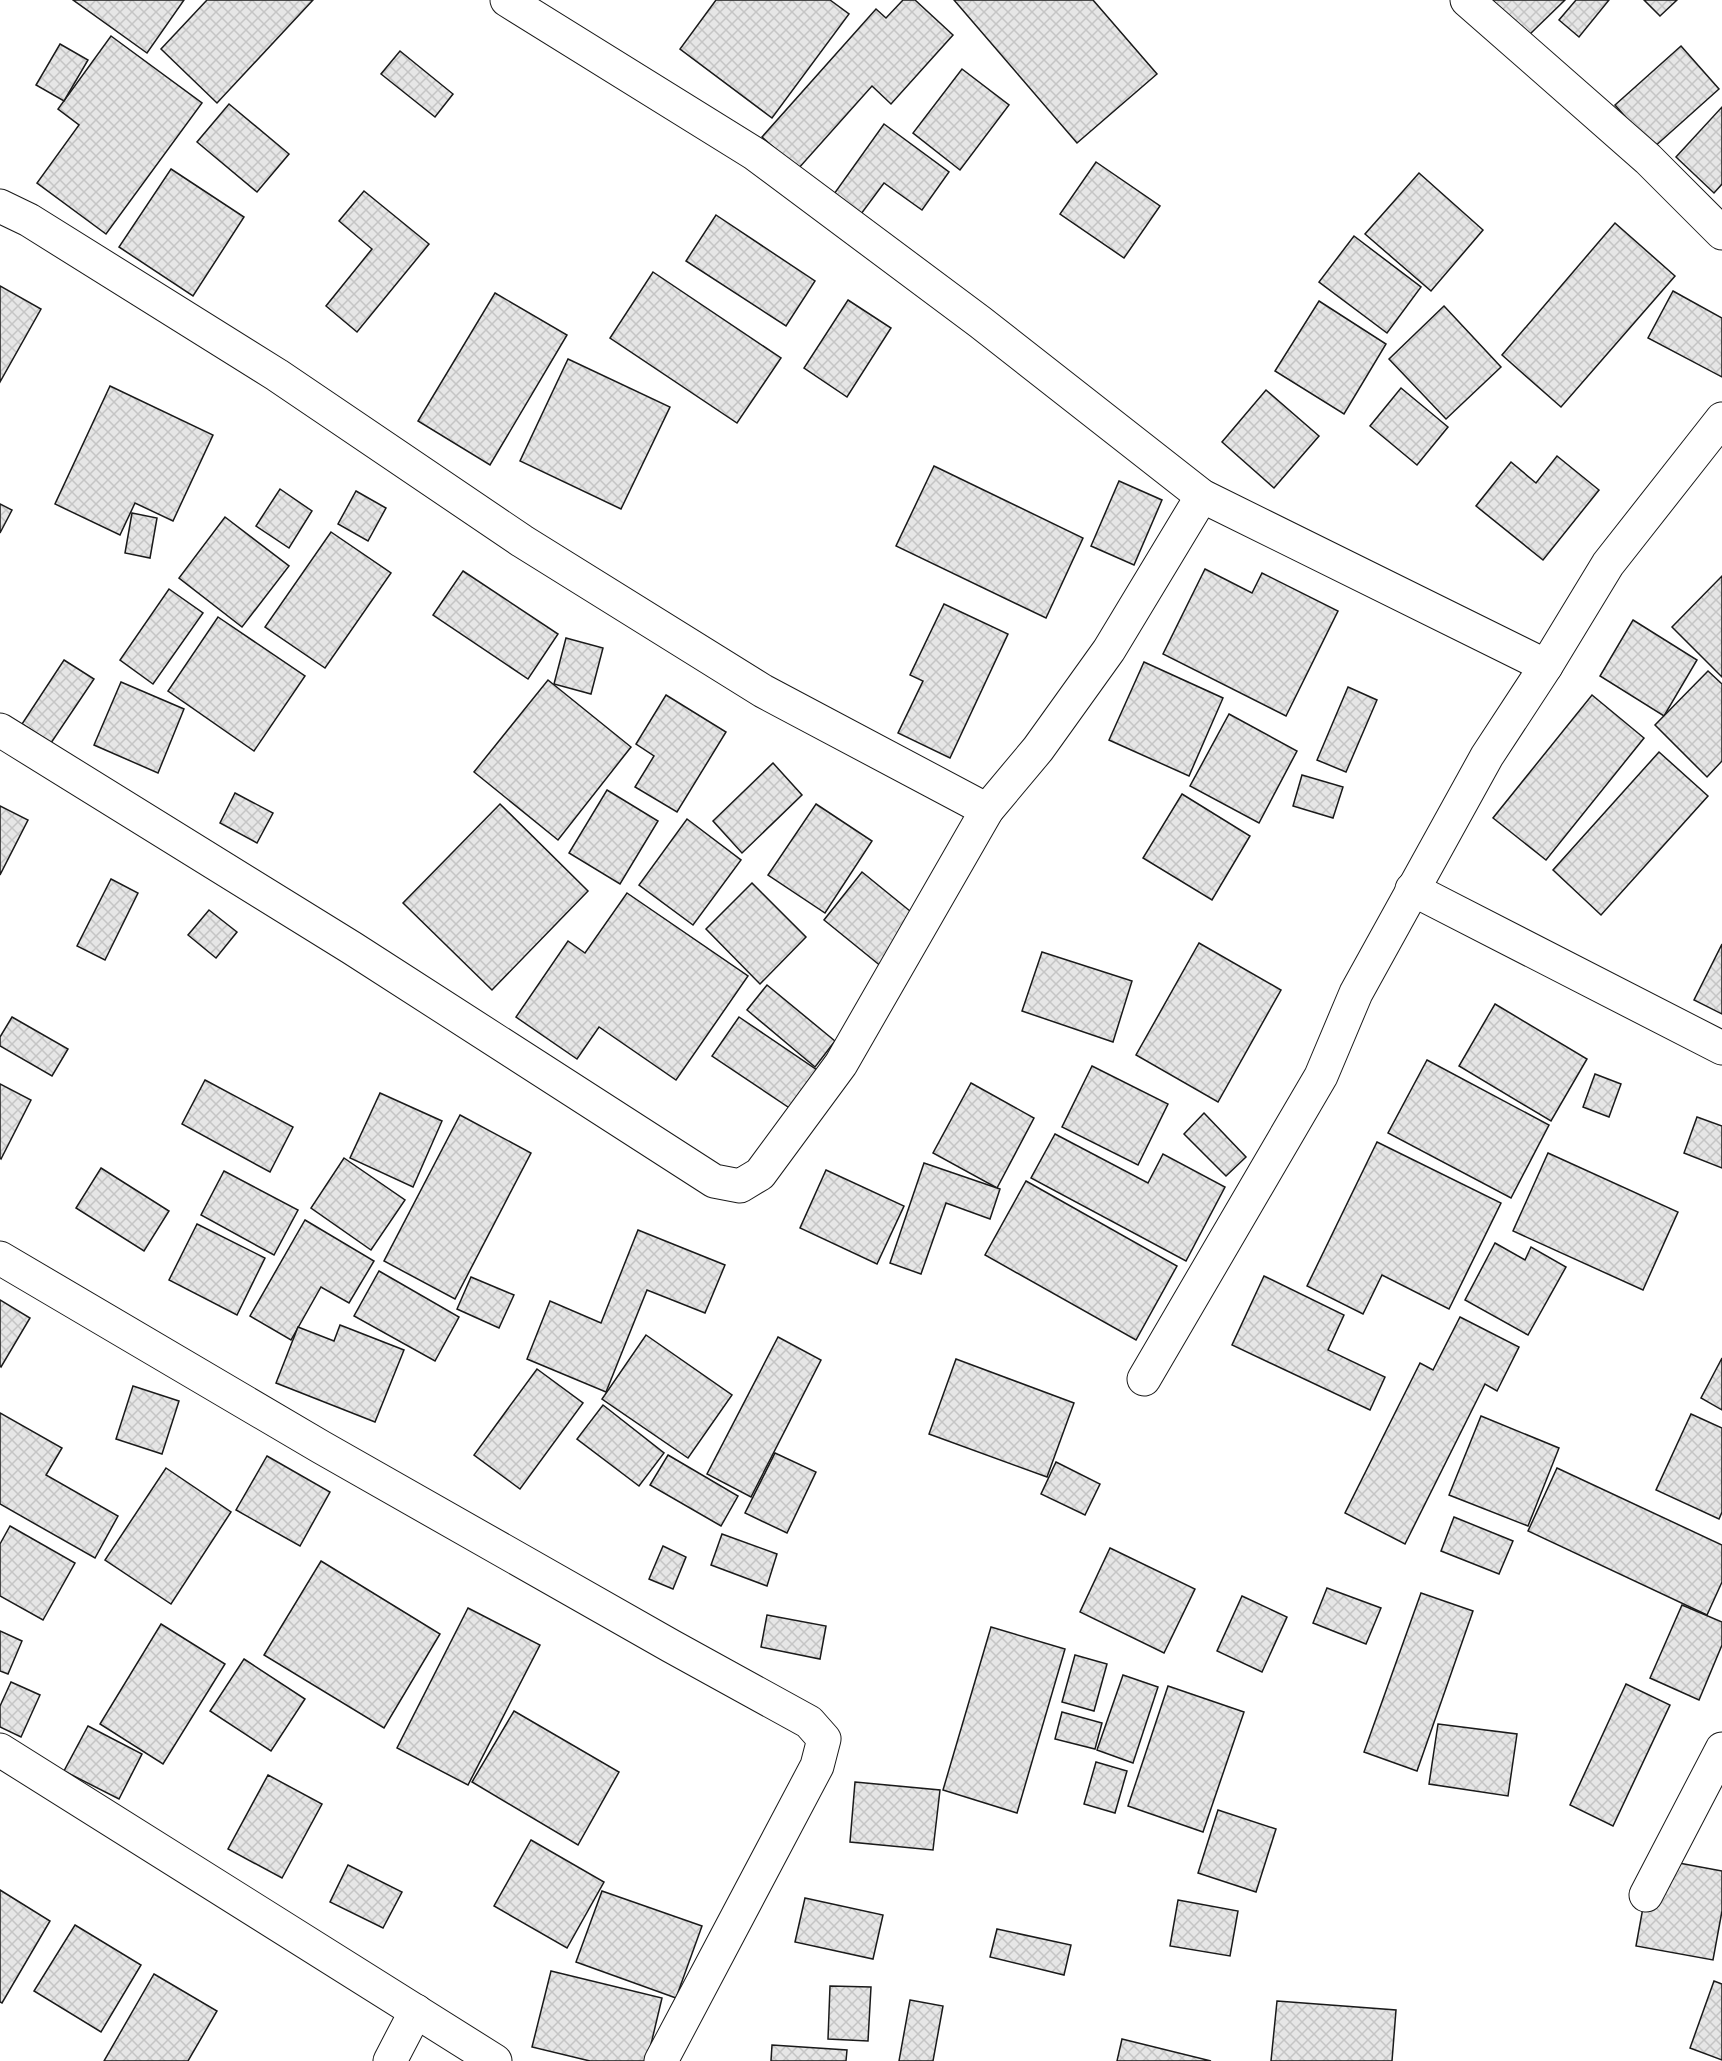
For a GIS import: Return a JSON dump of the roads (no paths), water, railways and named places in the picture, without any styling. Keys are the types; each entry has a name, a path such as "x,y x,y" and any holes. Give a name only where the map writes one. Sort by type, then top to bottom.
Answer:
{"street":[{"path":"507,0 755,153 980,322 1202,496 1546,666"},
{"path":"1467,0 1648,159 1722,233"},
{"path":"0,206 29,220 277,375 522,541 762,692 987,810"},
{"path":"1144,1379 1321,1076 1356,993 1487,756 1546,666 1608,564 1722,419"},
{"path":"0,730 332,936 714,1181 740,1186 760,1174 841,1064 987,810 1038,748 1109,650 1202,496"},
{"path":"1412,889 1722,1048"},
{"path":"0,1258 321,1447 670,1646 809,1722 824,1739 817,1766 661,2061"},
{"path":"1646,1895 1722,1749"},
{"path":"0,1750 495,2061"},
{"path":"390,2061 416,2012"}]}
